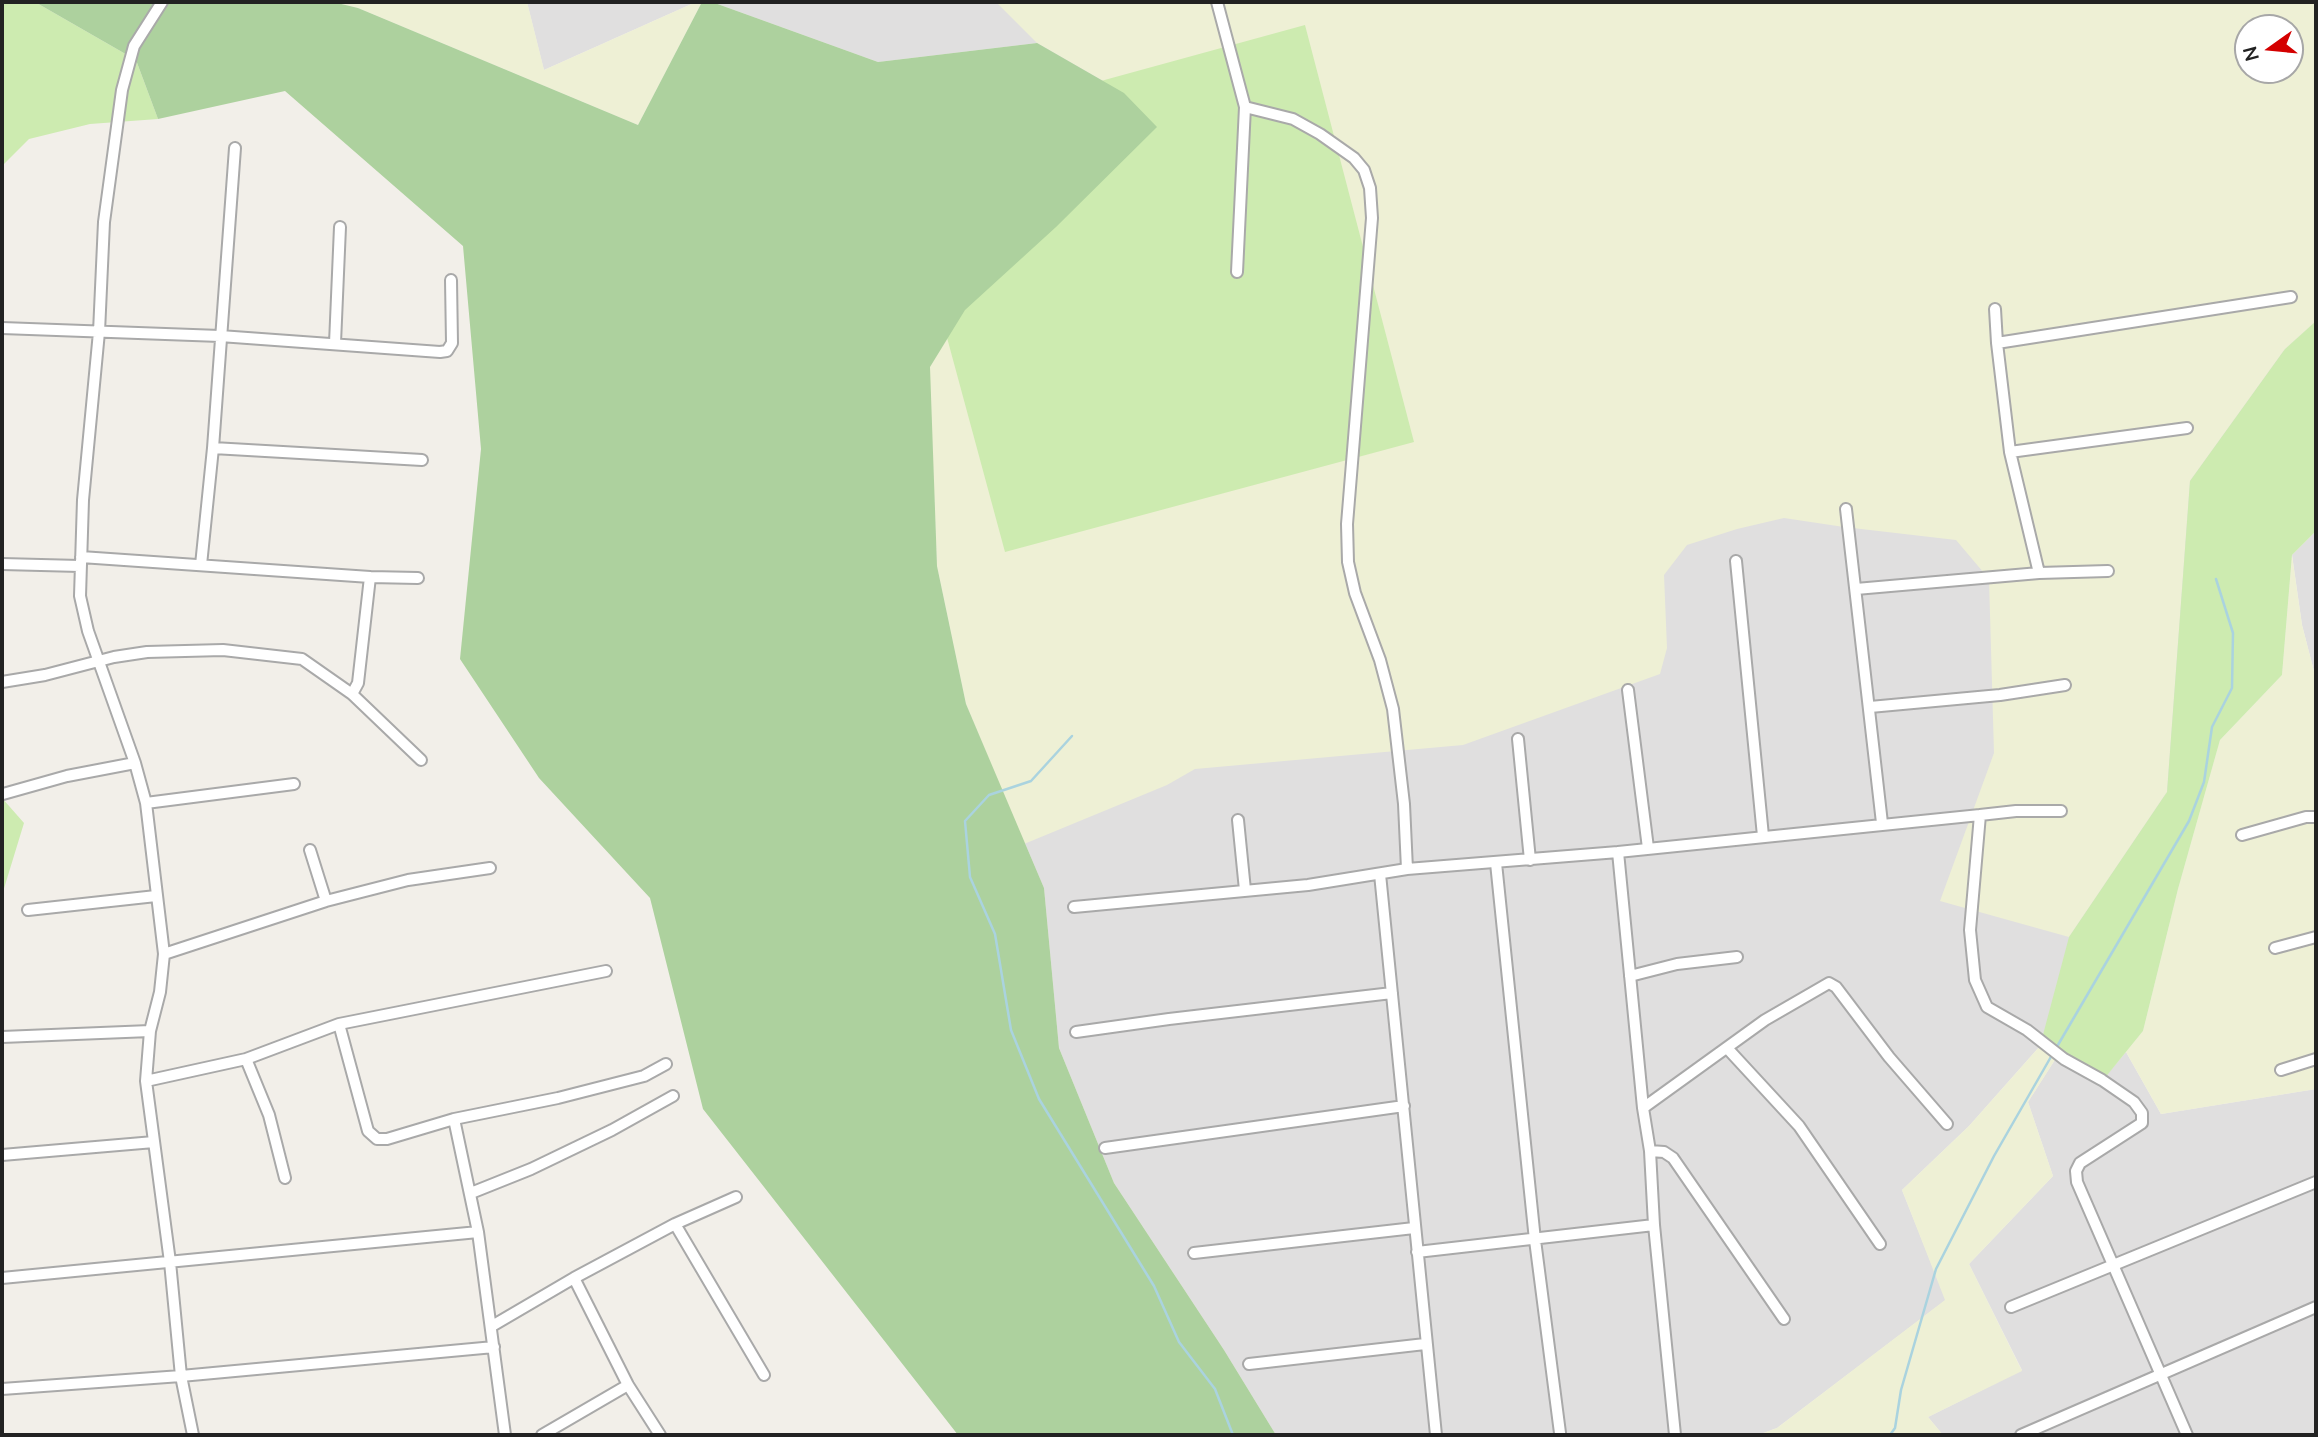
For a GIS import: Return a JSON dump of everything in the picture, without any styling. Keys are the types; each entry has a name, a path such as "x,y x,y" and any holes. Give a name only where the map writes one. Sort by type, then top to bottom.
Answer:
{"street":[{"path":"162,2 134,46 122,90 104,222 99,332 80,561 82,613 135,763 146,803 164,954 160,992 150,1031 146,1081 170,1262 181,1376 193,1435"},
{"path":"1217,2 1245,107 1237,272"},
{"path":"1245,107 1293,119 1320,134 1353,158 1364,170 1370,188 1372,218 1347,524 1348,562 1355,593 1380,660 1392,709 1404,804 1407,869"},
{"path":"201,565 213,448 234,148"},
{"path":"335,343 340,227"},
{"path":"2,328 220,336 447,351 452,342 452,280"},
{"path":"1997,343 2291,297"},
{"path":"1995,309 2011,452 2039,573"},
{"path":"2011,452 2187,429"},
{"path":"213,448 422,460"},
{"path":"1846,509 1882,823"},
{"path":"2,564 80,561 201,565 418,578"},
{"path":"1736,561 1763,836"},
{"path":"1856,589 2039,573 2108,571"},
{"path":"352,694 358,683 370,577"},
{"path":"2,682 45,675 125,655 182,650 266,653 302,659 352,694 421,760"},
{"path":"1870,707 2000,695 2065,685"},
{"path":"1628,690 1648,848"},
{"path":"1518,739 1530,860"},
{"path":"3,794 67,776 135,763"},
{"path":"146,803 294,784"},
{"path":"1074,907 1308,885 1407,869 1618,852 2015,811 2061,811"},
{"path":"1980,815 1970,930 1975,980 1987,1007 2134,1102 2142,1113 2142,1123 2080,1163 2076,1171 2077,1182 2187,1435"},
{"path":"2242,835 2306,817 2316,817"},
{"path":"1238,820 1245,890"},
{"path":"310,850 326,901"},
{"path":"1618,852 1643,1108 1650,1151 1654,1225 1675,1435"},
{"path":"1496,863 1535,1240 1560,1433"},
{"path":"164,954 326,901 408,880 490,867"},
{"path":"1380,874 1436,1435"},
{"path":"27,910 156,896"},
{"path":"2275,948 2316,937"},
{"path":"1630,976 1678,964 1737,957"},
{"path":"146,1081 246,1059 339,1024 607,971"},
{"path":"1643,1108 1765,1020 1829,983 1836,987 1889,1057 1947,1124"},
{"path":"1076,1032 1392,993"},
{"path":"339,1024 368,1131 377,1139 387,1139 454,1119 558,1098 632,1079 666,1064"},
{"path":"2,1037 150,1031"},
{"path":"1727,1048 1799,1126 1880,1244"},
{"path":"246,1059 269,1115 285,1178"},
{"path":"2281,1070 2316,1059"},
{"path":"471,1193 531,1169 612,1130 673,1096"},
{"path":"1105,1147 1404,1106"},
{"path":"454,1119 478,1232 505,1435"},
{"path":"2,1155 154,1142"},
{"path":"1650,1151 1664,1152 1673,1158 1784,1319"},
{"path":"2011,1307 2316,1182"},
{"path":"492,1326 675,1224 736,1197"},
{"path":"675,1224 764,1376"},
{"path":"1417,1252 1654,1225"},
{"path":"1194,1252 1414,1228"},
{"path":"2,1278 478,1232"},
{"path":"575,1278 628,1385 660,1435"},
{"path":"2021,1435 2316,1307"},
{"path":"1248,1364 1425,1345"},
{"path":"2,1389 181,1376 494,1346"},
{"path":"542,1435 628,1385"}],"shaded area":[{"path":"527,2 696,2 544,70"},
{"path":"712,2 2316,2 2316,321 2285,349 2167,792 2040,1046 1969,1126 1902,1190 1946,1300 1777,1428 1758,1435 1276,1435 1224,1350 1114,1183 1059,1048 1044,888 966,704 1037,43 878,62"},
{"path":"2316,531 2316,679 2302,625 2292,555"},
{"path":"2126,1052 2161,1114 2316,1089 2316,1435 1943,1435 1928,1417 2022,1370 1969,1264 2053,1176 2028,1102 2058,1055 2104,1078"}],"green space":[{"path":"2,2 35,2 136,60 158,119 90,124 29,139 2,166"},
{"path":"35,2 333,2 358,8 638,125 702,2 712,2 878,62 1037,43 1124,93 1157,127 1056,227 965,310 930,367 937,566 966,704 1044,888 1059,1048 1114,1183 1224,1350 1276,1435 958,1435 703,1109 650,898 539,778 460,659 481,449 463,246 285,91 158,119 136,60"},
{"path":"333,2 527,2 544,70 696,2 702,2 638,125 358,8"},
{"path":"996,2 2316,2 2316,321 2285,349 2190,481 2167,792 2069,937 1940,901 1994,753 1989,579 1956,540 1784,518 1687,545 1664,575 1667,648 1660,674 1463,745 1195,769 1167,785 1024,844 966,704 937,566 929,367 965,310 1124,93 1037,43"},
{"path":"1305,25 1414,442 1005,552 893,138"},
{"path":"2316,321 2316,531 2292,555 2282,675 2220,740 2178,889 2143,1031 2104,1079 2040,1046 2069,937 2167,792 2190,481 2285,349"},
{"path":"2292,555 2302,625 2316,679 2316,1089 2161,1114 2126,1052 2143,1031 2178,889 2220,740 2282,675"},
{"path":"2,798 24,823 2,895"},
{"path":"2040,1046 2058,1055 2028,1102 2053,1176 1969,1264 2022,1371 1928,1417 1943,1435 1758,1435 1777,1428 1945,1300 1902,1190 1969,1126"}],"waterway":[{"path":"2055,1050 2189,821 2204,782 2212,727 2232,688 2233,633 2216,579"},
{"path":"1072,736 1031,781 989,795 965,821 970,877 995,934 1011,1030 1039,1099 1154,1286 1179,1342 1215,1389 1233,1435"},
{"path":"1890,1435 1895,1428 1901,1390 1936,1269 1994,1156 2052,1055"}]}
